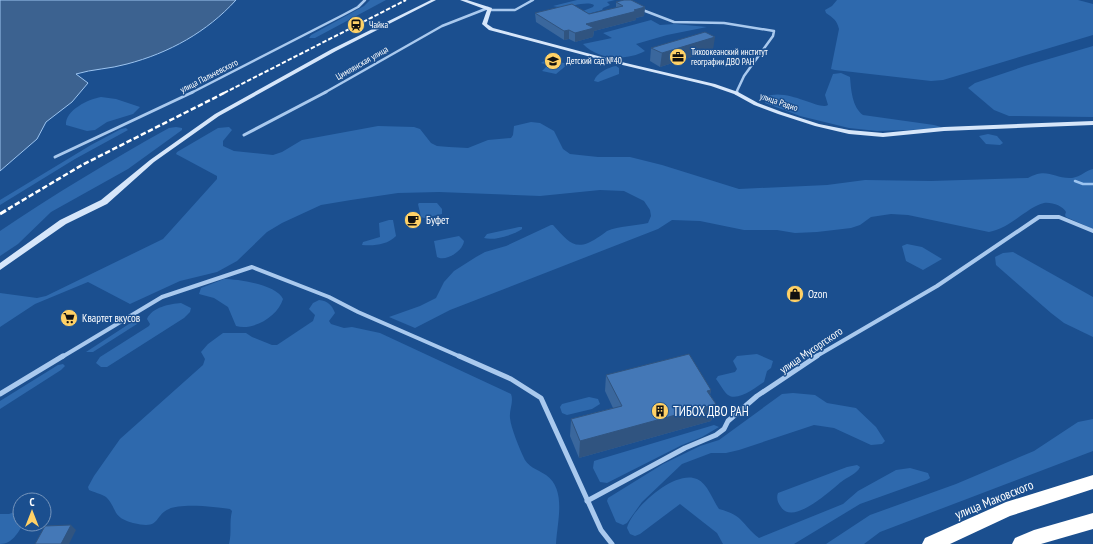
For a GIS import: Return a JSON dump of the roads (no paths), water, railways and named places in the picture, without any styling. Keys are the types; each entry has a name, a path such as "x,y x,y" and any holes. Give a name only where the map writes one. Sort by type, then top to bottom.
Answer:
{"highway":[{"name":"улица Маковского","path":"931,544 1006,510 1093,482"},
{"path":"1021,544 1034,538 1093,521"}],"main road":[{"path":"0,267 63,222 104,202 152,161 217,115 334,50 434,0"},
{"path":"462,0 489,9"},
{"name":"улица Радио","path":"489,9 484,24 491,29 736,92 756,104 829,128 862,134 883,135 966,128 1093,123"}],"street":[{"name":"улица Пальчевского","path":"55,157 230,73 358,7 365,0"},
{"path":"489,9 515,10 533,0"},
{"path":"636,7 663,19 674,22 724,23 774,32 773,36 744,76 736,92"},
{"name":"Цимлянская улица","path":"244,135 284,116 442,26 489,9"},
{"name":"улица Мусоргского","path":"587,501 685,448 724,429 728,421 757,396 773,387 798,368 847,337 937,286 1039,217 1048,216 1066,219 1093,231"},
{"path":"0,394 162,297 252,267 294,282 329,297 358,312 511,379 531,390 541,398 601,530 612,544"}],"waterway":[{"path":"1075,181 1083,184 1093,184"}],"railway":[{"path":"224,93 406,0"},
{"path":"8,209 82,165 226,92"},
{"path":"0,214 10,208"}],"place":[{"name":"Чайка","path":"356,25"},
{"name":"Тихоокеанский институт географии ДВО РАН","path":"678,57"},
{"name":"Детский сад №40","path":"553,61"},
{"name":"Буфет","path":"413,220"},
{"name":"Ozon","path":"795,294"},
{"name":"Квартет вкусов","path":"69,318"},
{"name":"ТИБОХ ДВО РАН","path":"660,411"}]}
